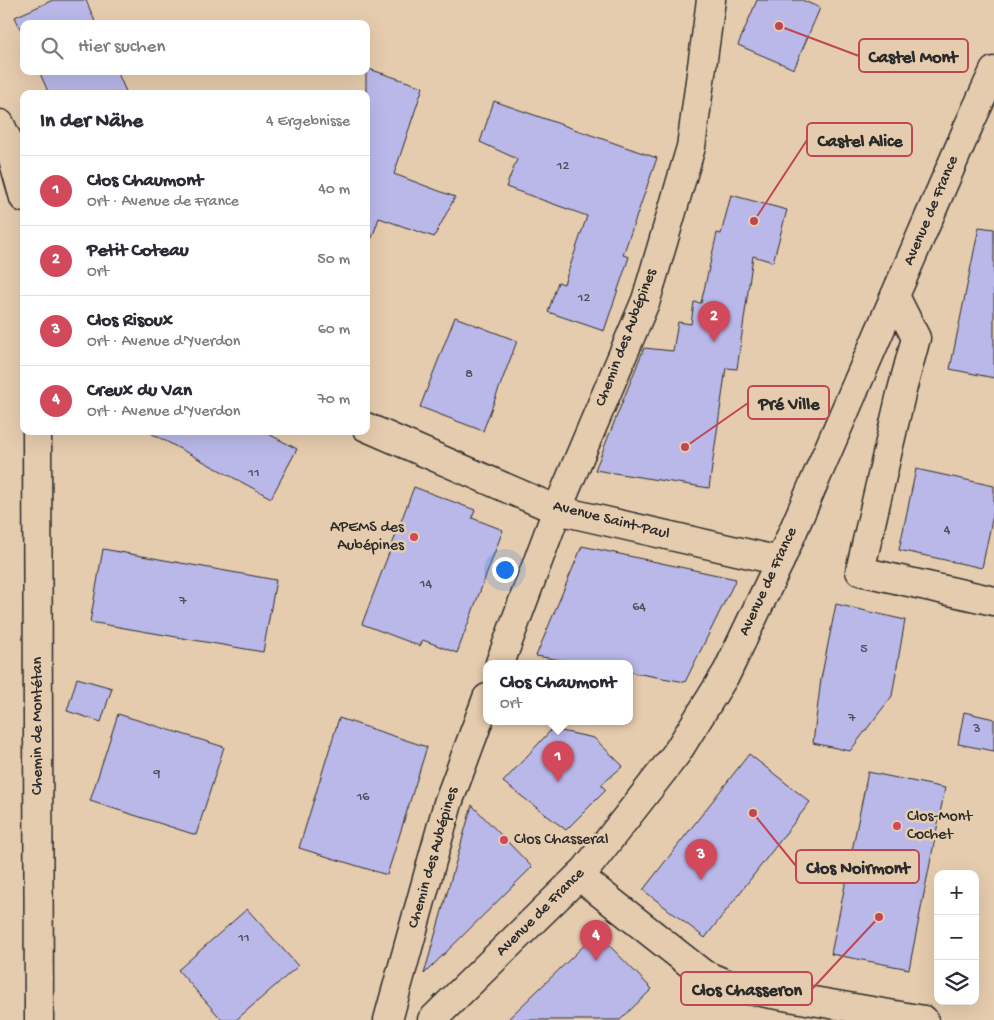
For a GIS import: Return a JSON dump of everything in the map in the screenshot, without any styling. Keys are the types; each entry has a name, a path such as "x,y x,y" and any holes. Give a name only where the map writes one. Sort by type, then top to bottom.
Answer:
{"street":[{"name":"Chemin des Aubépines","path":"501,660 557,510 646,300 691,147 711,0"},
{"name":"Avenue de France","path":"432,1020 579,876 676,754 727,672 780,561 994,71"},
{"path":"0,124 8,140 20,184"},
{"path":"895,296 916,338 860,571 994,601"},
{"name":"Avenue Saint-Paul","path":"370,429 557,510 780,561"},
{"name":"Chemin de Montétan","path":"37,435 39,1020"},
{"name":"Chemin des Aubépines","path":"388,1020 448,803 483,709"},
{"path":"579,876 703,974 737,988 924,1020"}],"building":[{"path":"53,0 86,0 94,20 20,20 20,28 15,17"},
{"path":"757,0 802,0 820,8 794,69 738,45"},
{"path":"370,69 423,87 394,174 455,197 434,237 379,218 372,238 370,238 370,90 366,90 366,75 370,75"},
{"path":"41,75 119,75 125,90 47,90"},
{"path":"494,101 657,158 623,255 629,257 604,331 548,312 558,282 564,284 587,216 506,187 517,159 480,142"},
{"path":"731,195 787,210 773,262 753,256 737,369 726,368 709,488 595,470 644,348 673,351 678,322 691,324 694,302 701,303 717,233 721,234"},
{"path":"979,227 994,229 994,378 950,369"},
{"path":"455,317 517,341 483,431 420,407"},
{"path":"154,435 271,435 297,449 271,498"},
{"path":"916,469 994,486 994,510 982,568 899,550"},
{"path":"414,487 475,510 472,518 503,530 457,653 423,640 420,646 362,624"},
{"path":"582,546 736,579 685,682 633,673 633,660 561,660 536,656"},
{"path":"103,549 276,580 263,652 90,622"},
{"path":"836,604 905,620 892,696 850,751 813,743 821,679"},
{"path":"77,678 112,688 101,722 67,711"},
{"path":"964,712 994,719 994,751 958,744"},
{"path":"118,714 224,747 196,835 90,801"},
{"path":"339,718 427,747 387,875 299,848"},
{"path":"552,729 594,738 623,766 601,785 606,790 566,830 503,782"},
{"path":"749,754 810,802 705,938 643,890"},
{"path":"868,772 945,788 909,969 831,954"},
{"path":"472,805 532,867 424,974"},
{"path":"247,909 298,966 236,1020 222,1020 178,970"},
{"path":"597,933 652,989 620,1020 507,1020"}],"place":[{"name":"Castel Mont","path":"779,26"},
{"name":"Castel Alice","path":"754,221"},
{"name":"Petit Coteau","path":"714,342"},
{"name":"Pré Ville","path":"685,447"},
{"name":"APEMS des Aubépines","path":"414,537"},
{"name":"Clos Chaumont","path":"558,782"},
{"name":"Clos Noirmont","path":"753,813"},
{"name":"Clos-Mont Cochet","path":"897,826"},
{"name":"Clos Chasseral","path":"504,840"},
{"name":"Clos Risoux","path":"701,880"},
{"name":"Clos Chasseron","path":"879,917"},
{"name":"Creux du Van","path":"596,961"}]}
